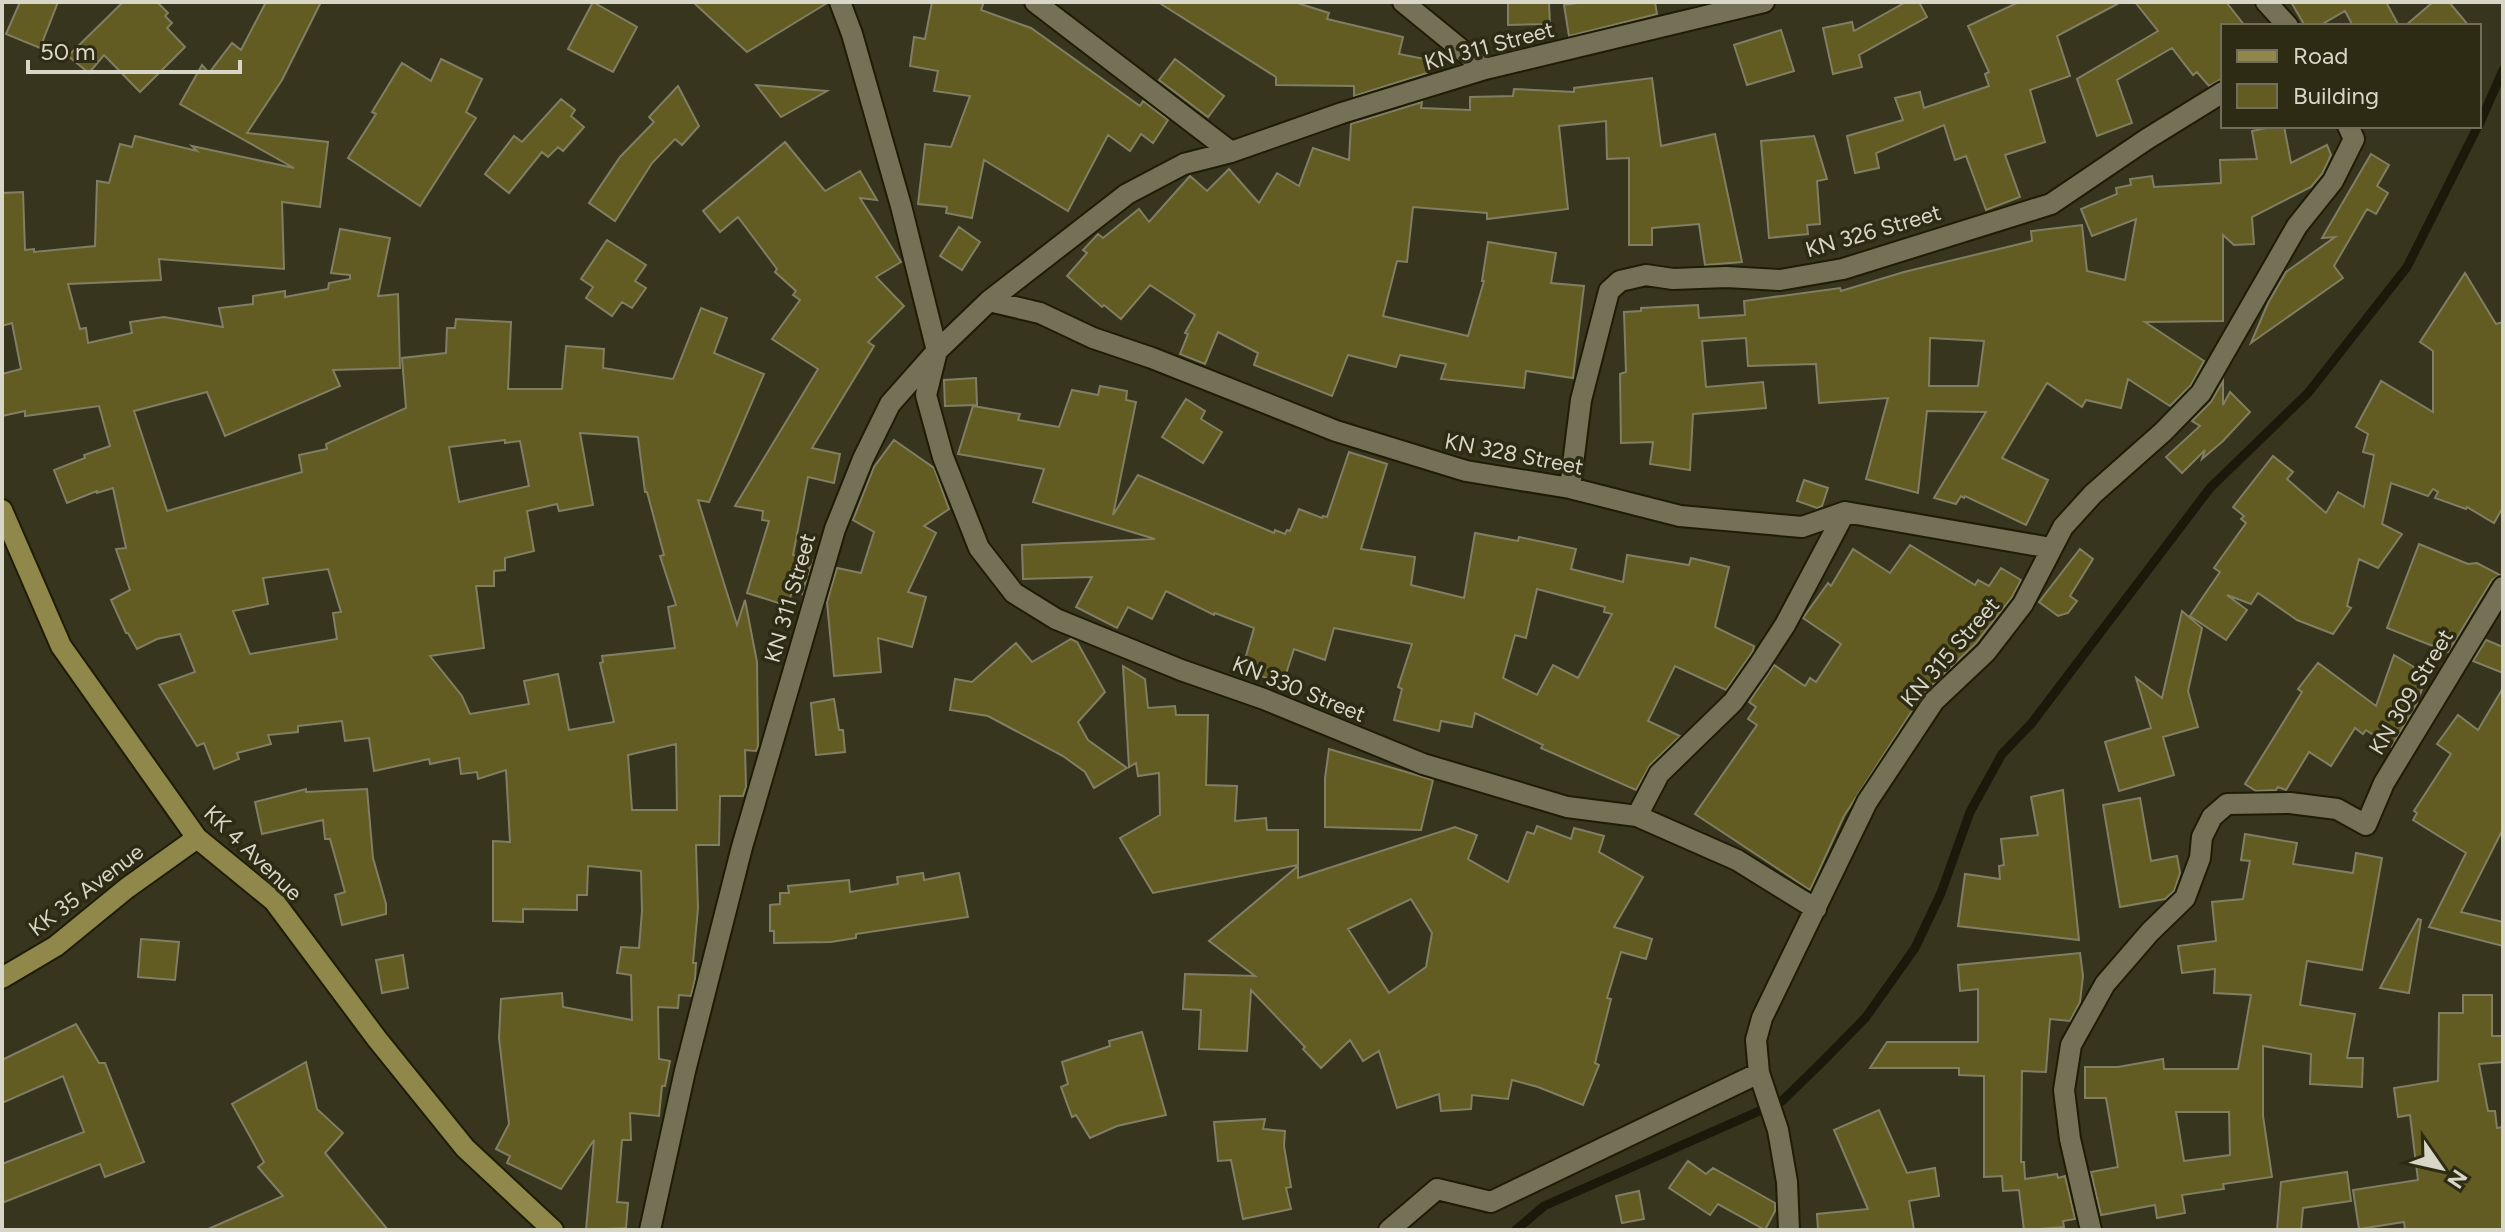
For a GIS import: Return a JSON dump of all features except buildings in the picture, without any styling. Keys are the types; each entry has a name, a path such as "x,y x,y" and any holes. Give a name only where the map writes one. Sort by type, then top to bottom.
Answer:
{"main road":[{"name":"KK 4 Avenue","path":"2,510 61,646 197,838 274,901 377,1039 465,1148 553,1230"},
{"name":"KK 35 Avenue","path":"2,978 56,946 127,888 197,838"}],"street":[{"path":"840,2 901,206 937,351"},
{"path":"1035,2 1231,152"},
{"path":"1403,2 1485,69"},
{"name":"KN 311 Street","path":"650,1230 685,1071 742,847 835,529 863,459 890,404 937,351 989,301 1127,194 1184,164 1231,152 1342,113 1485,69 1764,2"},
{"path":"2266,2 2286,24"},
{"name":"KN 326 Street","path":"1570,488 1581,400 1609,291 1620,281 1646,275 1673,279 1726,277 1780,280 1843,269 1890,255 2051,204 2221,93"},
{"name":"KN 315 Street","path":"1789,1230 1787,1182 1778,1130 1759,1073 1756,1040 1762,1018 1835,864 1867,802 1934,701 1986,652 2023,604 2063,527 2093,494 2163,432 2201,393 2297,226 2333,181 2354,139 2349,128"},
{"name":"KN 328 Street","path":"989,301 1040,313 1093,338 1152,358 1336,431 1466,471 1570,488 1680,516 1802,527 1845,512 2051,548"},
{"name":"KN 330 Street","path":"937,351 926,395 943,457 979,548 1014,593 1056,619 1423,764 1567,807 1637,816 1737,860 1816,909"},
{"path":"1637,816 1659,774 1733,702 1759,665 1785,625 1845,512"},
{"name":"KN 309 Street","path":"2091,1230 2070,1139 2064,1090 2071,1045 2105,984 2150,932 2185,898 2200,858 2202,837 2212,817 2227,804 2290,803 2337,809 2366,825 2384,783 2503,587"},
{"path":"1389,1230 1437,1189 1491,1202 1759,1073"}],"waterway":[{"path":"2481,120 2503,70"},
{"path":"1516,1230 1544,1206 1782,1101 1866,1017 1915,948 1941,893 1970,812 2002,754 2031,724 2210,488 2308,393 2407,267 2477,128"}]}
